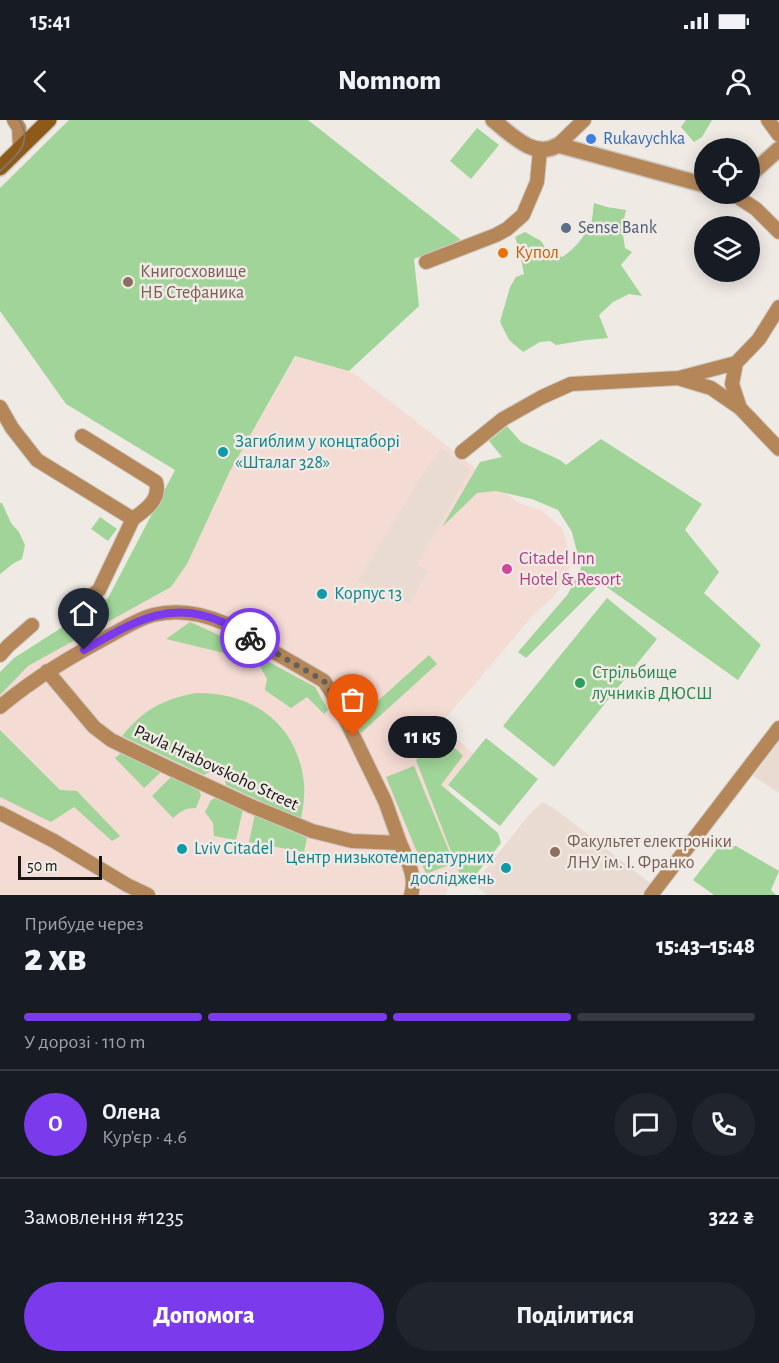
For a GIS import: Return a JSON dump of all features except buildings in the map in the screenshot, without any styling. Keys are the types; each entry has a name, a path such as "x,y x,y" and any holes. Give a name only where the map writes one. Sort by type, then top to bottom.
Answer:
{"main road":[{"path":"0,168 49,120"}],"street":[{"path":"14,120 19,128 20,147"},
{"path":"493,120 530,147 540,150 551,149 558,145 584,120"},
{"path":"768,120 779,135"},
{"path":"558,145 694,182"},
{"path":"760,166 779,149"},
{"path":"426,262 496,235 523,215 537,182 540,150"},
{"path":"748,204 779,232"},
{"path":"462,452 503,419 571,384 679,378 736,363 759,339 779,308"},
{"path":"736,363 732,384 740,408"},
{"path":"679,378 711,388 740,408 779,449"},
{"path":"0,407 12,428 37,460 133,519"},
{"path":"76,604 99,590 133,519 150,507 158,488 156,482 82,436"},
{"path":"0,707 47,671 129,625 153,615 193,612 224,623 324,681 335,698 385,801 413,875 411,895"},
{"path":"3,648 32,625"},
{"name":"Pavla Hrabovskoho Street","path":"47,671 94,727 111,740 171,770 318,833 352,841 400,843"},
{"path":"651,895 779,728"},
{"path":"0,813 148,895"}],"shaded area":[{"path":"296,356 349,371 360,378 518,503 541,510 562,528 569,551 570,568 556,594 535,613 440,725 473,753 448,785 469,852 445,895 0,895 0,695 28,666 171,587 187,564 230,471"},
{"path":"441,448 470,470 417,565 428,570 411,604 358,581 422,475"},
{"path":"779,741 779,793 753,776"},
{"name":"Факультет електроніки ЛНУ ім. І. Франко","path":"542,802 552,807 650,883 641,895 487,895 474,884 528,816"}],"green space":[{"path":"69,120 308,120 461,240 414,259 419,306 349,371 295,356 230,471 187,564 171,587 28,666 0,695 0,672 14,658 108,598 175,470 66,404 0,311 0,188"},
{"path":"686,120 712,120 702,137 694,138 694,142 681,127"},
{"path":"477,128 499,145 471,179 450,161"},
{"path":"594,203 626,210 622,228 625,248 632,252 621,265 642,296 629,294 613,302 599,315 608,338 556,345 550,341 540,342 523,352 509,340 500,322 510,287 516,277 524,274 515,237 525,232 541,241 548,252 562,257 575,247 586,233 592,221"},
{"path":"507,426 521,442 566,465 601,439 702,504 685,530 719,572 704,593 761,645 738,680 601,583 526,658 518,652 568,594 581,568 572,532 558,510 532,499 496,491 477,493 442,527 480,462 502,457 489,441"},
{"path":"0,503 25,545 22,559 0,574"},
{"path":"100,517 117,529 108,541 91,529"},
{"name":"Стрільбище лучників ДЮСШ","path":"607,598 657,639 554,767 503,726"},
{"path":"190,622 221,636 315,687 328,710 324,714 307,697 291,708 265,690 267,679 257,661 166,639"},
{"path":"429,655 437,664 361,733 352,724"},
{"path":"196,693 236,698 269,716 282,729 293,744 300,763 304,784 301,820 226,785 224,777 219,772 204,775 122,736 138,719 154,707"},
{"path":"0,730 60,790 77,791 120,836 112,841 74,807 51,822 0,797"},
{"path":"444,738 463,756 441,785 498,833 501,843 471,881 460,875 416,760"},
{"path":"486,738 538,779 500,826 448,785"},
{"path":"122,752 162,771 144,788 115,758"},
{"path":"414,766 454,863 426,874 386,777"},
{"path":"172,776 198,788 201,795 196,808 183,810 173,818 152,796"},
{"path":"218,797 243,809 236,840 214,836 213,823 205,812 211,800"},
{"path":"255,814 307,838 304,852 249,842"},
{"path":"736,846 779,871 771,890 776,895 714,895 693,880 717,849"}],"tram line":[{"path":"0,171 17,154 24,142 25,136 19,120"}],"way so far":[{"path":"250,638 324,681 335,698 353,736"}],"place":[{"name":"Rukavychka","path":"591,139"},
{"name":"Sense Bank","path":"566,228"},
{"name":"Купол","path":"503,253"},
{"name":"Книгосховище НБ Стефаника","path":"128,282"},
{"name":"Загиблим у концтаборі «Шталаг 328»","path":"223,452"},
{"name":"Citadel Inn Hotel & Resort","path":"507,569"},
{"name":"Корпус 13","path":"322,594"},
{"name":"Стрільбище лучників ДЮСШ","path":"580,683"},
{"name":"11 к5","path":"353,736"},
{"name":"Lviv Citadel","path":"182,849"},
{"name":"Факультет електроніки ЛНУ ім. І. Франко","path":"555,852"},
{"name":"Центр низькотемпературних досліджень","path":"506,868"}],"route":[{"path":"84,650 138,621 153,615 170,613 193,612 224,623 250,638"}]}
